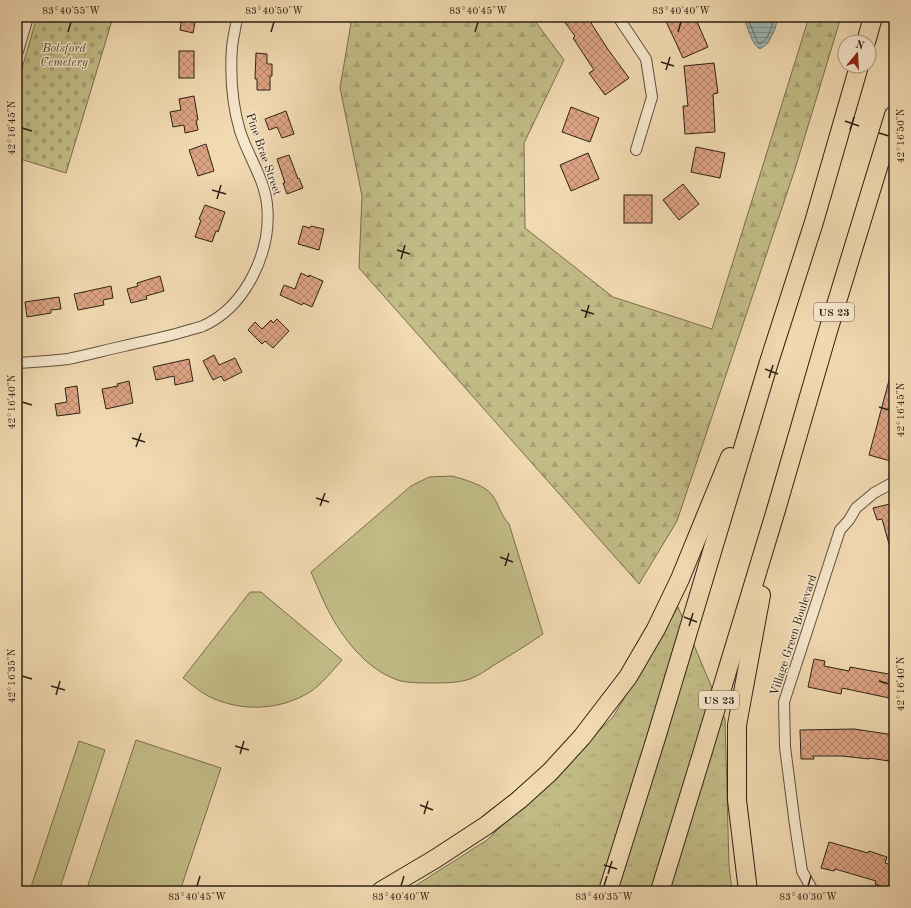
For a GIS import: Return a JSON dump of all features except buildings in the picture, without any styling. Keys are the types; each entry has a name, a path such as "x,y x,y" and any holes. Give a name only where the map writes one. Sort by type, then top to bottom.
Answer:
{"highway":[{"path":"868,34 873,17"},
{"path":"608,891 656,738 769,362 814,222 857,74"},
{"name":"US 23","path":"660,891 894,115"},
{"path":"381,891 435,860 480,830 519,800 550,772 582,737 628,677 656,629 680,579 769,362"},
{"path":"748,891 737,800 737,725 776,510"}],"street":[{"path":"17,51 27,17"},
{"name":"Pine Brae Street","path":"17,363 40,362 69,358 204,326 232,306 245,289 257,270 262,257 268,222 264,190 240,131 231,81 232,46 238,17"},
{"path":"618,17 646,59 652,97 636,150"},
{"name":"Village Green Boulevard","path":"813,891 802,872 785,747 784,702 840,530 849,520 856,508 874,493 894,482"}],"green space":[{"name":"Botsford Cemetery","path":"37,17 113,17 66,173 17,158 17,85"},
{"path":"352,17 532,17 564,60 524,143 525,228 613,297 712,329 809,17 841,17 795,169 677,521 639,584 359,268 362,196 340,88"},
{"path":"452,476 479,485 489,491 509,524 543,634 470,679 441,683 416,683 401,681 380,672 354,649 331,615 311,572 411,486 429,477"},
{"path":"250,592 261,592 342,660 327,677 310,692 285,703 273,706 246,707 233,705 208,696 183,678"},
{"path":"678,607 725,719 729,866 732,891 407,891 487,840 613,717"},
{"path":"136,740 221,768 180,891 86,891"},
{"path":"79,741 105,750 59,891 43,891 31,887"}],"water":[{"path":"743,17 778,17 775,29 768,43 760,49 754,43"}]}
